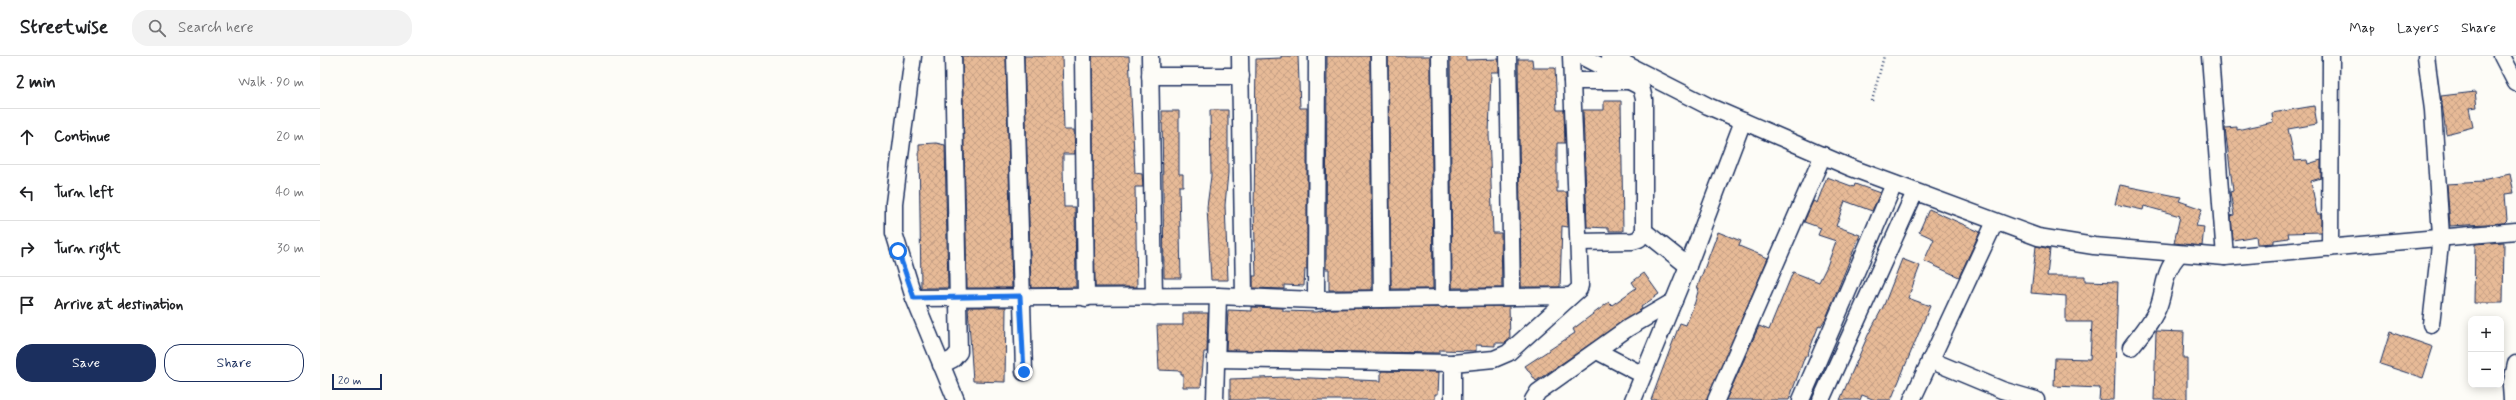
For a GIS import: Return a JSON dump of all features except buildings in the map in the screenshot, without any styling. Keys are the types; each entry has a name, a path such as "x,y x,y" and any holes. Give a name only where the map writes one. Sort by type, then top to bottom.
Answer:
{"street":[{"path":"913,56 893,218 898,251 914,298 956,400"},
{"path":"941,365 953,359 959,352 953,56"},
{"path":"1015,56 1020,296 1024,372"},
{"path":"1083,56 1086,298"},
{"path":"1150,56 1154,297"},
{"path":"1240,56 1244,297"},
{"path":"1316,300 1317,56"},
{"path":"1379,56 1382,299"},
{"path":"1440,56 1443,299"},
{"path":"1508,56 1512,297"},
{"path":"1216,359 1453,363 1494,359 1508,353 1571,296 1578,289 1581,283 1571,56"},
{"path":"1581,56 1602,59 1743,121 1894,184 2038,237 2094,246 2225,257 2516,230"},
{"path":"2210,56 2225,257"},
{"path":"2330,248 2331,56"},
{"path":"2426,56 2433,110 2441,236 2431,324"},
{"path":"2502,56 2516,83"},
{"path":"1580,242 1634,242 1639,239 1644,231 1644,99 1641,87 1602,59"},
{"path":"1150,76 1241,76"},
{"path":"1572,81 1631,81"},
{"path":"1633,400 1688,266 1743,121"},
{"path":"1716,400 1823,155"},
{"path":"1801,400 1894,184"},
{"path":"1821,400 1915,192"},
{"path":"1912,400 1995,222"},
{"path":"1644,231 1688,266"},
{"path":"2131,347 2151,322 2159,305 2168,267 2179,254"},
{"path":"914,298 1020,296 1086,298 1218,296 1316,300 1571,296"},
{"path":"1215,400 1218,296"},
{"path":"1533,400 1538,392 1628,328 1674,301"},
{"path":"1597,350 1643,375"},
{"path":"1930,360 2000,395 2036,400"},
{"path":"1453,363 1453,400"},
{"path":"2512,400 2511,386 2516,364"}],"path":[{"path":"1872,101 1884,56"}],"route":[{"path":"898,251 914,298 1020,296 1024,372"}]}
